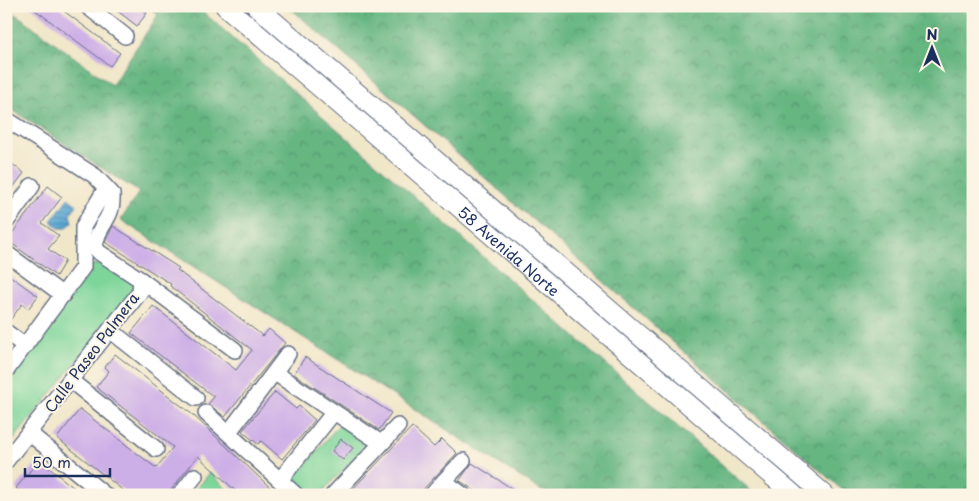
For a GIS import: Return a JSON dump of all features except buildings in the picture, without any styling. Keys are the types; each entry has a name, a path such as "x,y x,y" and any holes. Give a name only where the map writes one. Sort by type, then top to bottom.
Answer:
{"main road":[{"name":"58 Avenida Norte","path":"225,6 424,179 794,495"},
{"name":"58 Avenida Norte","path":"259,8 825,495"},
{"path":"248,26 259,8"},
{"path":"424,179 438,162"},
{"path":"591,321 605,304"},
{"path":"757,463 771,448"}],"street":[{"path":"87,6 125,36"},
{"path":"6,119 95,176 106,188 84,227 84,266 6,371"},
{"path":"6,222 32,186"},
{"name":"Calle Paseo Palmera","path":"6,462 140,292 140,280 95,248 96,235 113,209 112,194 106,188"},
{"path":"6,252 63,295"},
{"path":"140,280 234,350"},
{"path":"110,330 196,398"},
{"path":"6,332 25,346"},
{"path":"228,432 288,354"},
{"path":"275,373 380,443"},
{"path":"70,380 156,449"},
{"path":"280,480 334,412"},
{"path":"206,413 296,495"},
{"path":"333,495 398,426"},
{"path":"29,433 105,495"},
{"path":"432,495 463,461"},
{"path":"180,495 195,476"},
{"path":"444,481 463,495"}],"green space":[{"path":"147,6 196,6 756,495 548,495 121,220 139,192 6,106 6,7 112,85 158,15"},
{"path":"288,6 973,6 973,495 848,495"},
{"path":"104,264 131,281 135,289 6,449 6,380 92,265"},
{"path":"339,425 368,444 319,495 310,495 293,479"},
{"path":"210,473 233,495 191,495"}],"water":[{"path":"68,198 77,205 70,214 72,223 66,228 59,228 51,221"}]}
